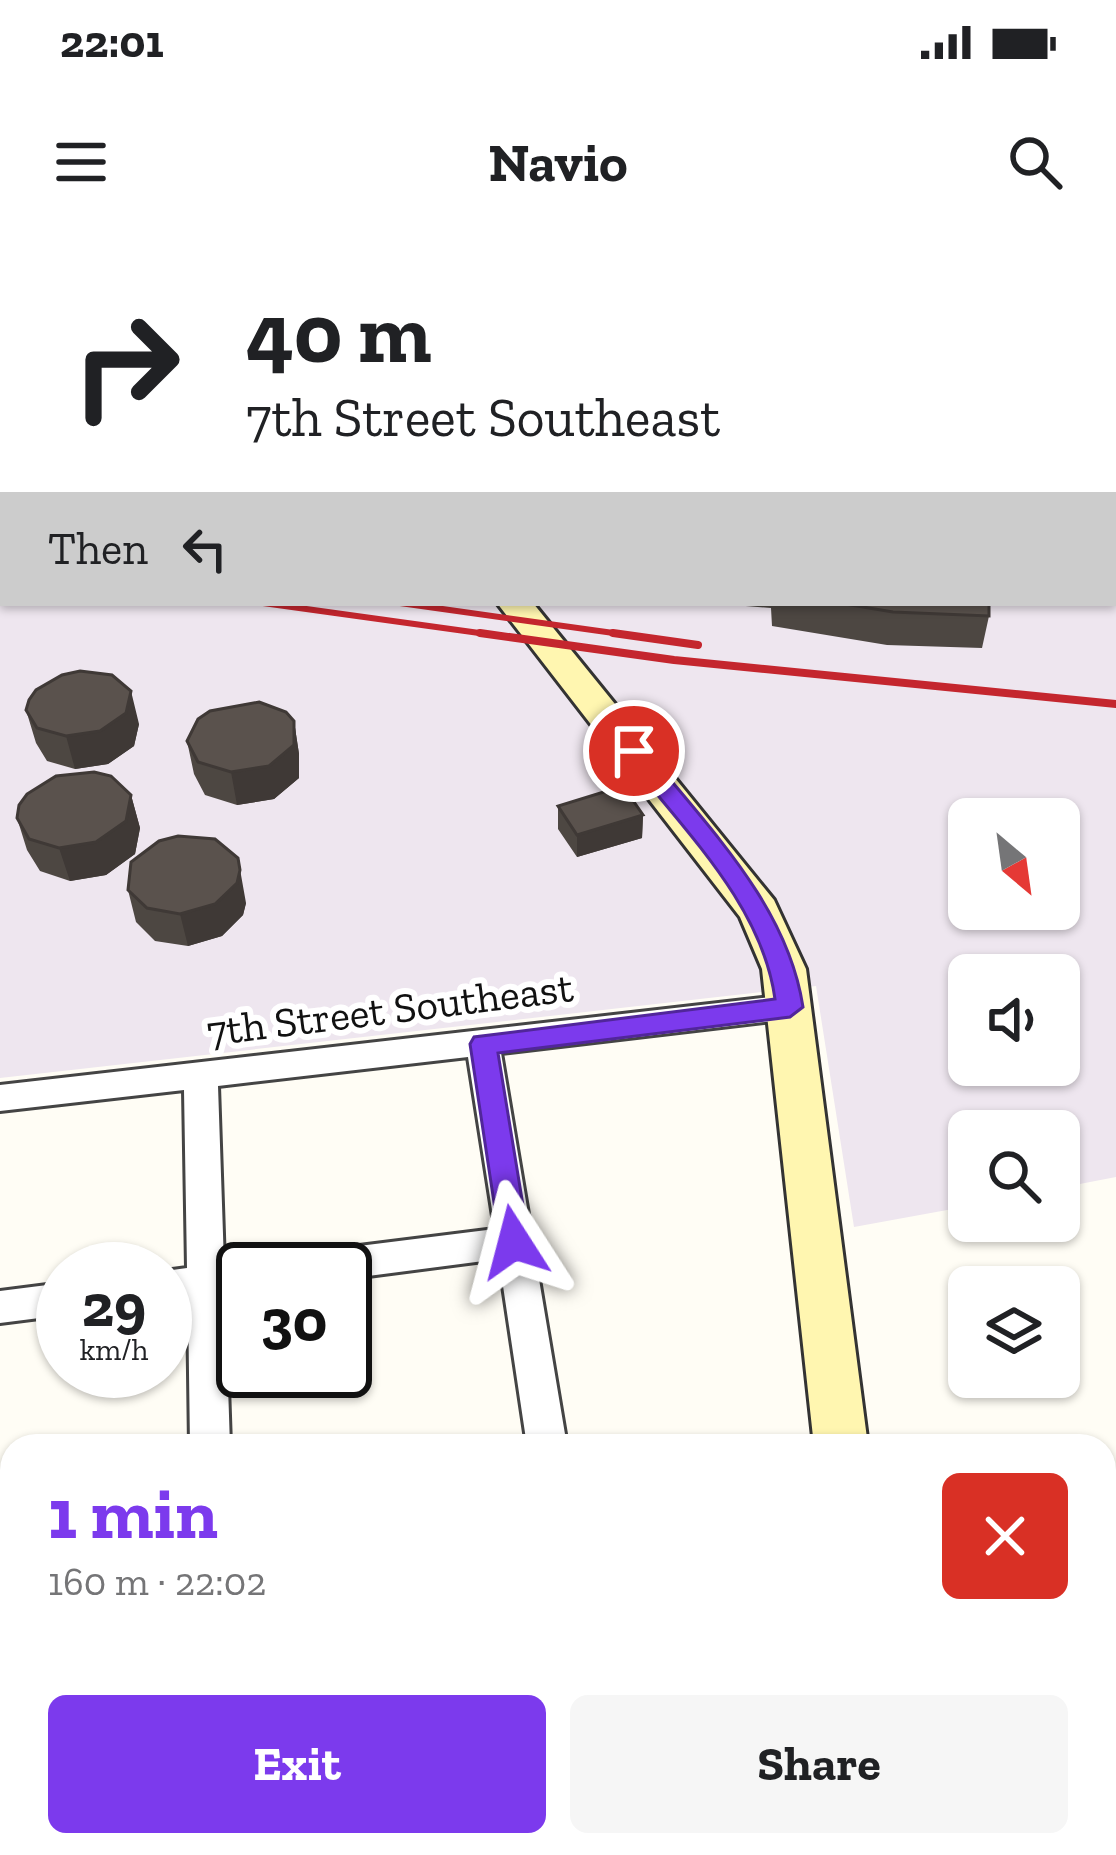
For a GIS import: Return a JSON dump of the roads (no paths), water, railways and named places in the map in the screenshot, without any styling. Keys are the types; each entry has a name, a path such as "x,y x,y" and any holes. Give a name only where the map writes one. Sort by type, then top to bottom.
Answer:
{"street":[{"path":"517,606 759,911 784,969 840,1434"},
{"name":"7th Street Southeast","path":"0,1098 790,1007"},
{"path":"483,1044 545,1434"},
{"path":"200,1076 220,1242"},
{"path":"372,1260 514,1242"},
{"path":"0,1307 36,1303"},
{"path":"211,1434 216,1379"}],"railway":[{"path":"285,606 501,636"},
{"path":"421,606 635,636"},
{"path":"480,633 674,660 1116,704"},
{"path":"613,633 698,645"}]}
